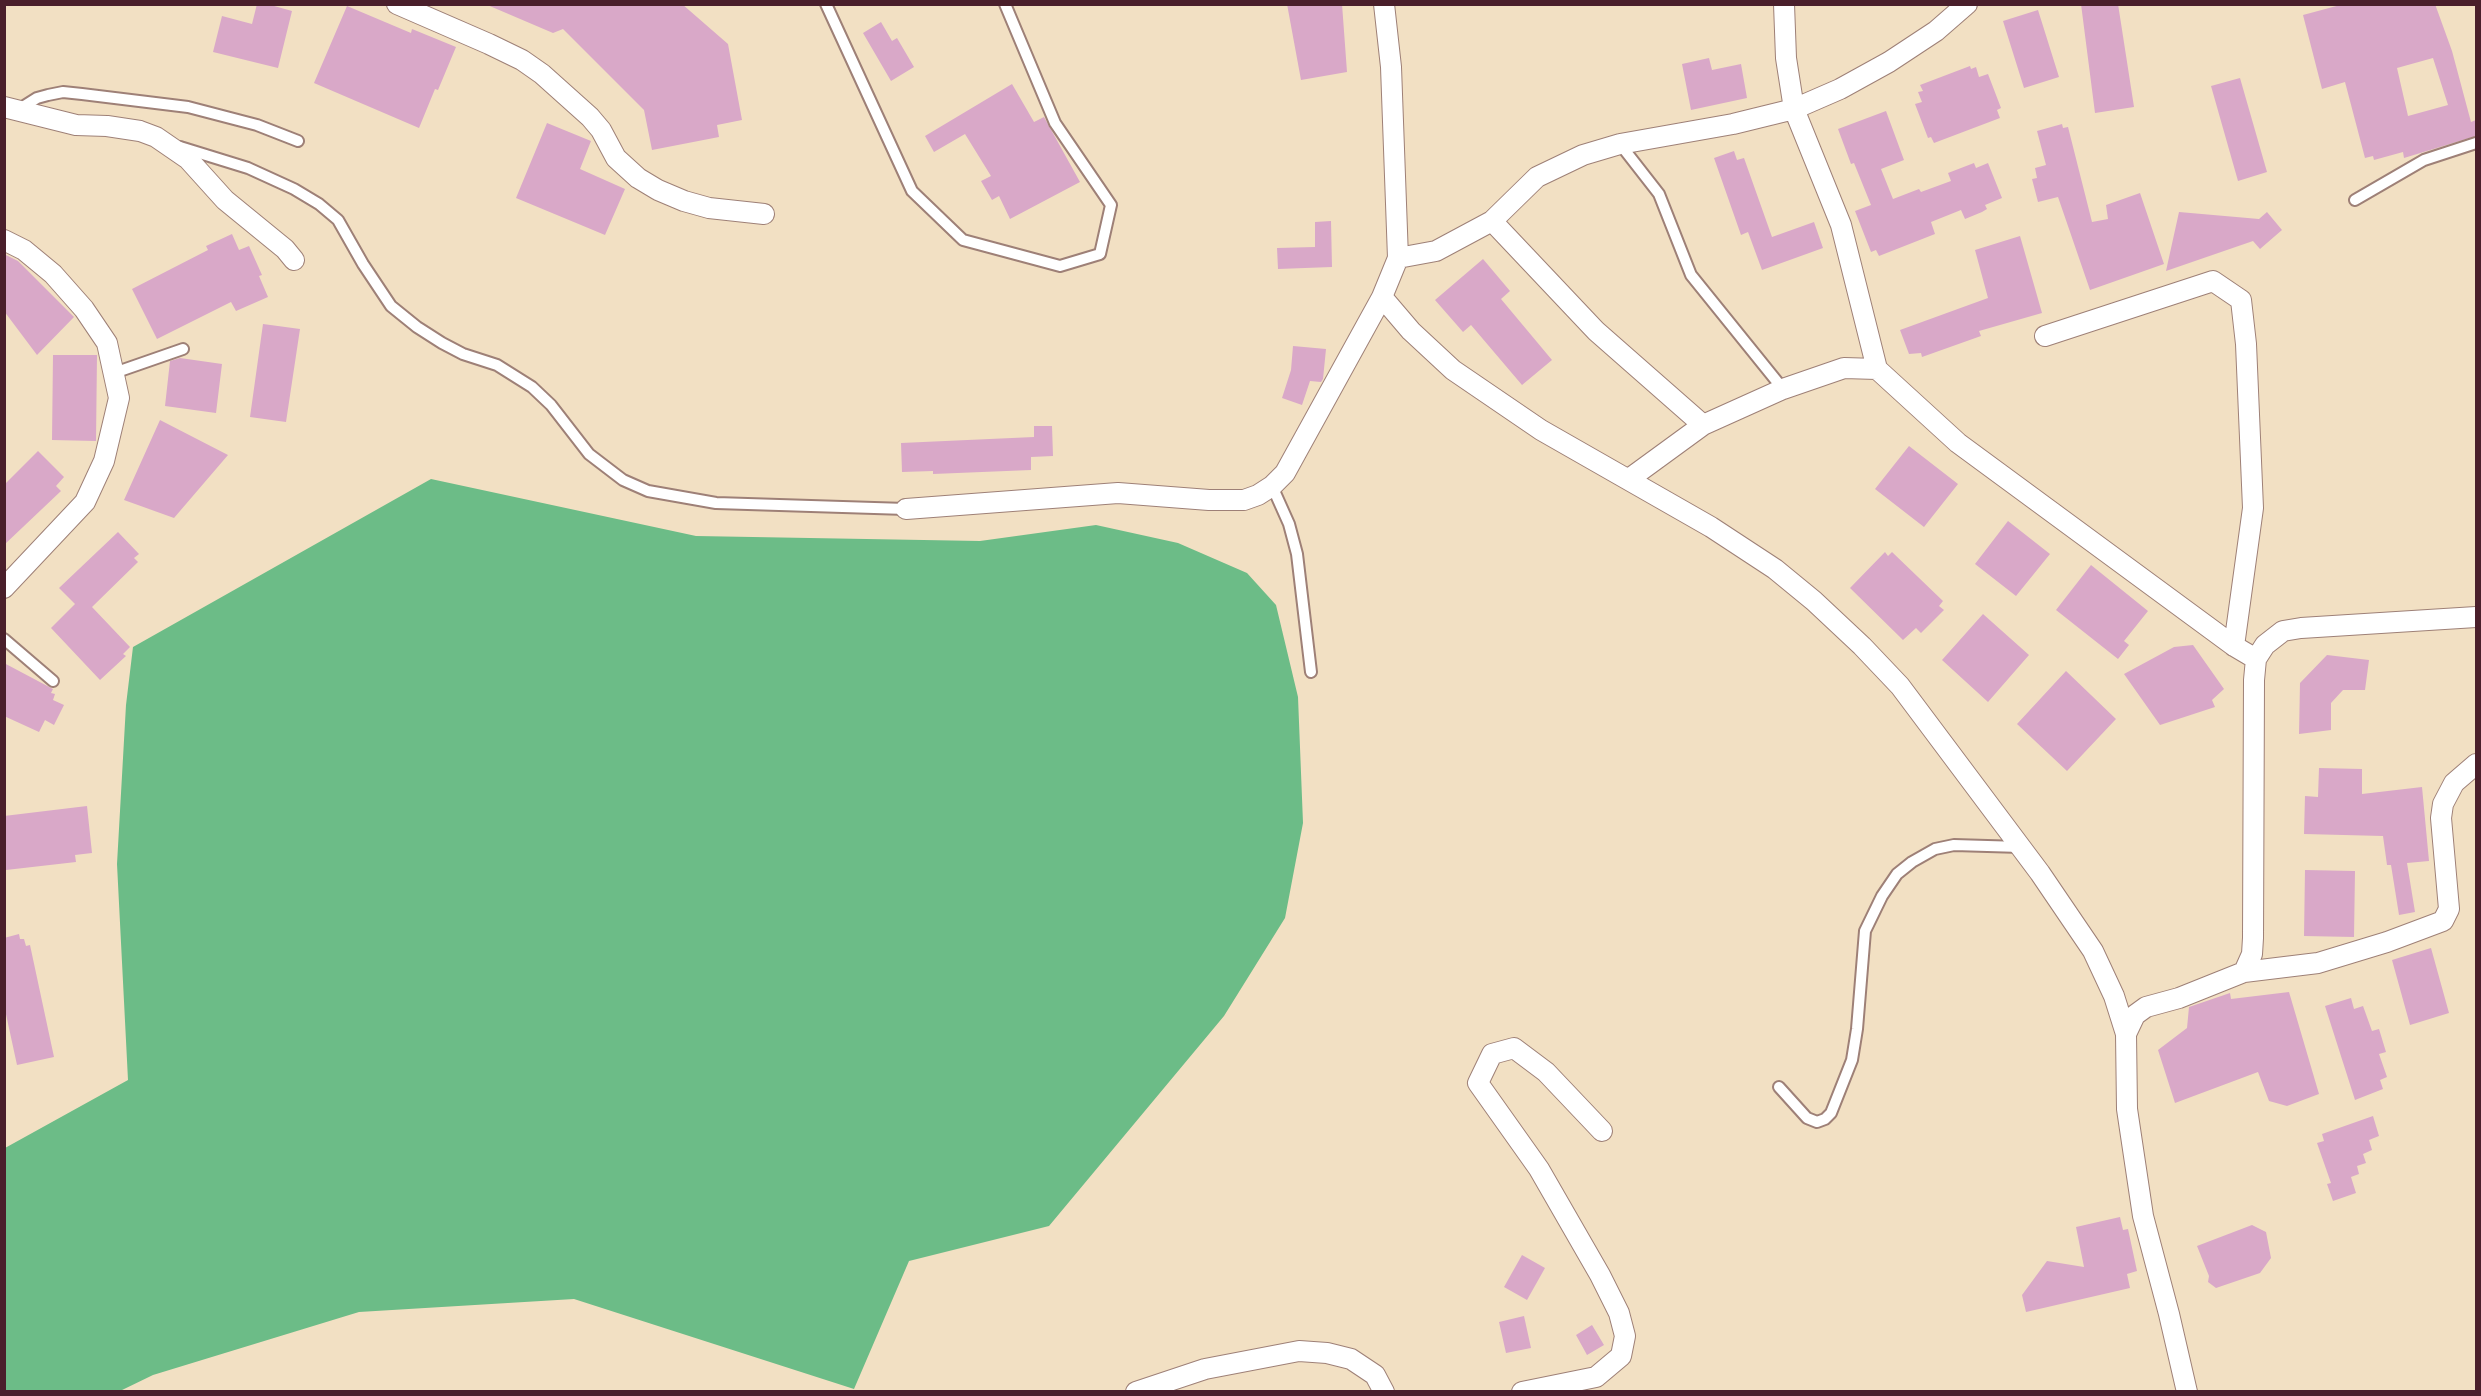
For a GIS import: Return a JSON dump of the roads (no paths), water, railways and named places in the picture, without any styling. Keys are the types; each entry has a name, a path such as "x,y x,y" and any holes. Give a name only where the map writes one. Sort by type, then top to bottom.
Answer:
{"street":[{"path":"397,4 489,44 522,60 542,74 590,117 621,163 638,178 658,190 709,208 764,214"},
{"path":"906,510 1118,493 1209,500 1244,500 1272,486 1284,472 1383,297 1398,258 1391,67 1384,4"},
{"path":"1784,4 1786,58 1794,109 1840,225 1877,369 1958,443 2234,646 2256,659"},
{"path":"1398,258 1436,251 1492,221 1537,177 1583,155 1620,144 1734,124 1794,109 1840,89 1889,62 1936,31 1966,4"},
{"path":"11,108 76,125 108,126 140,131 166,143 188,159 225,200 285,249 294,260"},
{"path":"1492,221 1596,331 1704,425"},
{"path":"4,240 24,250 53,274 84,309 107,344 119,398 104,461 85,502 4,588"},
{"path":"2045,336 2212,281 2241,300 2246,344 2253,508 2234,646"},
{"path":"1383,297 1411,331 1453,370 1542,430 1712,527 1775,569 1846,630 1899,686 2021,847 2073,918 2093,951 2114,996 2126,1034 2127,1109 2143,1216 2187,1392"},
{"path":"1629,479 1704,425 1784,389 1844,368 1877,369"},
{"path":"2244,972 2252,954 2253,938 2256,659 2265,645 2283,631 2476,617"},
{"path":"2126,1034 2131,1021 2138,1012 2244,972 2318,963 2387,942 2443,921 2449,909 2440,818 2448,792 2460,775 2476,764"},
{"path":"2114,996 2156,1004"},
{"path":"1522,1392 1596,1377 1621,1356 1625,1336 1619,1313 1610,1294 1539,1169 1478,1083 1491,1053 1514,1048 1546,1072 1602,1131"},
{"path":"1136,1392 1205,1369 1299,1351 1327,1353 1351,1359 1375,1375 1384,1392"}],"lane":[{"path":"826,4 912,191 963,240 1060,266 1100,254 1112,205 1055,123 1005,4"},
{"path":"11,108 37,98 63,92 82,94 188,107 246,121 298,141"},
{"path":"166,143 219,157 248,168 294,189 319,204 338,220 363,264 391,306 442,344 463,354 497,365 532,387 551,405 589,454 622,480 648,491 716,503 906,510"},
{"path":"2355,200 2424,160 2476,143"},
{"path":"1620,144 1659,194 1691,274 1784,389"},
{"path":"114,373 183,349"},
{"path":"1272,486 1289,524 1297,554 1311,672"},
{"path":"4,639 53,681"},
{"path":"1779,1087 1808,1118 1817,1122 1825,1119 1831,1113 1852,1060 1857,1029 1865,931 1882,896 1898,874 1912,862 1935,849 1954,845 2021,847"}]}
